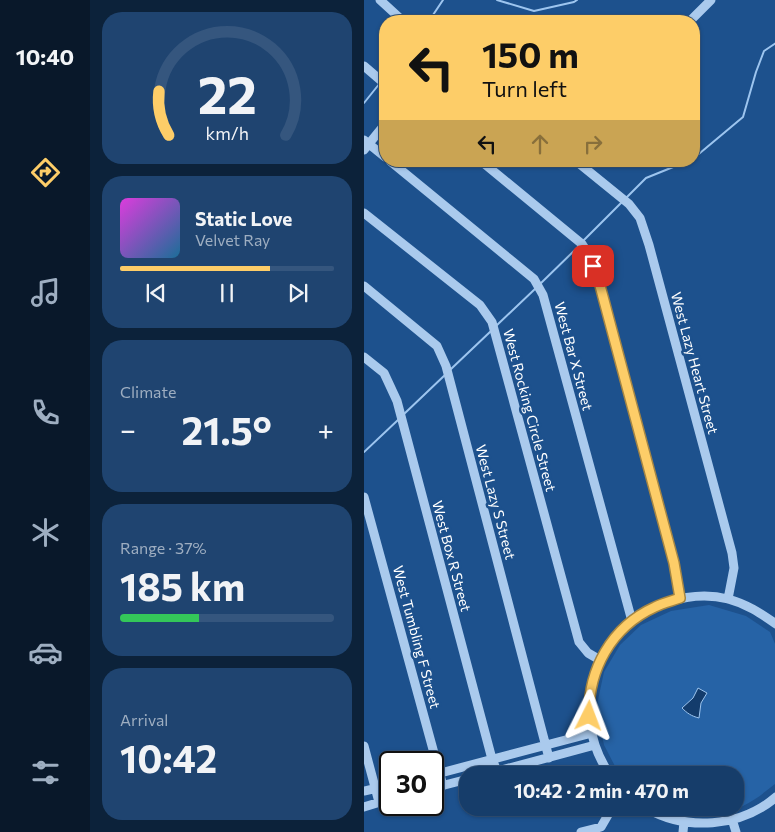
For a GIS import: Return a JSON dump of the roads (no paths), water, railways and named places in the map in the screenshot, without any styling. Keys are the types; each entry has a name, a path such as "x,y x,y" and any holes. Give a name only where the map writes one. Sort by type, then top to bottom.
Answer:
{"street":[{"path":"380,0 396,15"},
{"path":"696,15 712,0"},
{"path":"364,66 379,79"},
{"path":"379,131 366,145 379,153"},
{"name":"West Bar X Street","path":"397,167 534,279 543,295 632,621"},
{"path":"488,167 582,244 589,255 598,278 664,525 674,563 680,598"},
{"name":"West Lazy Heart Street","path":"583,167 629,204 640,218 649,245 732,552 734,568 728,599"},
{"name":"West Rocking Circle Street","path":"364,213 480,305 492,322 579,642 588,653 600,660"},
{"name":"West Lazy S Street","path":"364,286 437,346 446,366 549,758"},
{"name":"West Box R Street","path":"364,357 384,373 397,401 494,766"},
{"name":"West Tumbling F Street","path":"364,497 430,751"},
{"path":"604,766 592,733 589,708 590,692 600,660 619,632 632,621 655,607 680,598 704,596 728,599 755,609 775,624"},
{"path":"444,772 592,733"},
{"path":"519,766 595,745"},
{"path":"364,746 379,802 364,807"},
{"path":"444,786 459,782"},
{"path":"364,791 379,787"},
{"path":"664,816 684,822 716,822 752,812 775,797"},
{"path":"581,832 602,830 608,816"},
{"path":"732,819 736,832"},
{"path":"683,832 684,822"}],"waterway":[{"path":"433,15 443,0"},
{"path":"497,0 534,11 577,0"},
{"path":"700,153 743,117 764,51 776,43"},
{"path":"364,103 379,84"},
{"path":"626,198 646,178 673,167"},
{"path":"584,240 623,201"},
{"path":"539,285 579,246"},
{"path":"496,326 536,288"},
{"path":"451,369 491,331"},
{"path":"404,414 446,374"},
{"path":"364,452 399,419"}]}
